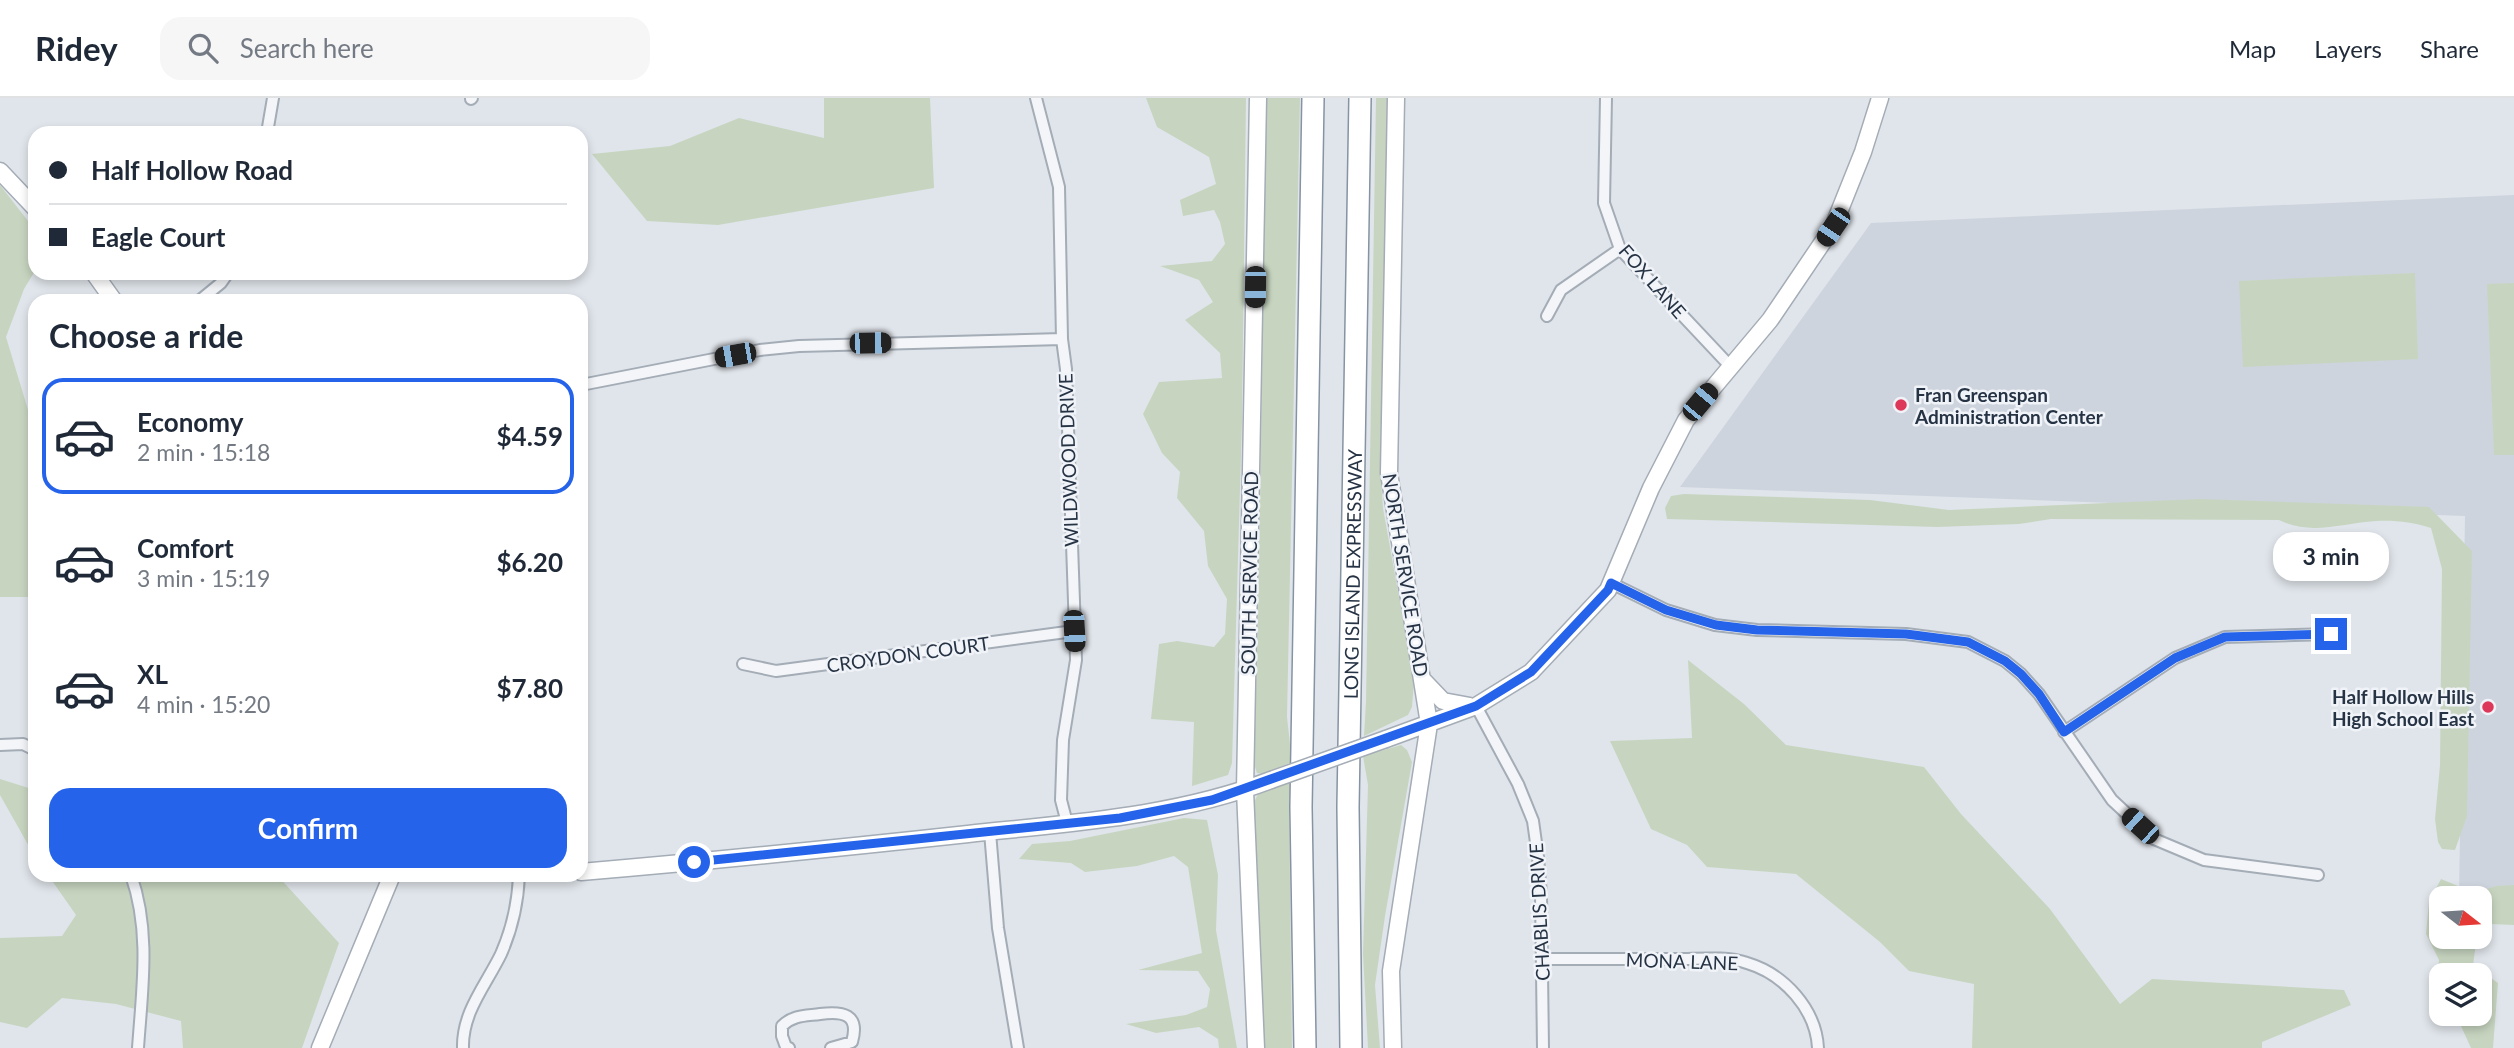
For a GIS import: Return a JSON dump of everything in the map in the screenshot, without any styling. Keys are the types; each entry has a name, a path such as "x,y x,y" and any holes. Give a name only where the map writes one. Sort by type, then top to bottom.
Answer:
{"highway":[{"path":"1305,1048 1301,807 1313,98"},
{"name":"LONG ISLAND EXPRESSWAY","path":"1352,1048 1348,807 1360,98"}],"street":[{"path":"268,126 273,98"},
{"name":"WILDWOOD DRIVE","path":"1036,98 1059,187 1062,339 1066,369 1076,660 1063,740 1062,800 1067,823"},
{"name":"SOUTH SERVICE ROAD","path":"1256,1048 1245,790 1258,98"},
{"name":"NORTH SERVICE ROAD","path":"1392,1048 1391,971 1429,724 1389,473 1396,98"},
{"name":"FOX LANE","path":"1606,98 1604,203 1620,249 1730,366"},
{"path":"588,871 1120,818 1212,800 1245,790 1476,706 1531,672 1608,590 1651,488 1686,420 1770,320 1833,227 1863,152 1880,98"},
{"path":"0,171 28,201"},
{"path":"1547,316 1561,290 1620,249"},
{"path":"208,294 223,280"},
{"path":"588,384 760,350 799,346 1062,339"},
{"path":"1611,583 1666,610 1716,625 1757,630 1906,634 1968,642 2005,661 2021,674 2039,694 2112,800 2154,839 2204,860 2318,875"},
{"name":"CROYDON COURT","path":"743,664 776,671 1074,631"},
{"path":"2064,732 2175,658 2225,637 2331,634"},
{"path":"1422,679 1443,701 1476,706"},
{"name":"CHABLIS DRIVE","path":"1476,706 1518,785 1533,821 1538,857 1543,1048"},
{"path":"0,745 23,744 28,746"},
{"path":"990,832 999,928 1018,1048"},
{"path":"134,882 138,893 145,942 138,1048"},
{"path":"320,1048 389,882"},
{"path":"463,1048 462,1035 468,1013 501,952 512,924 518,882"},
{"name":"MONA LANE","path":"1542,959 1694,959 1745,962 1784,984 1807,1009 1817,1033 1818,1048"},
{"path":"789,1048 782,1036 782,1026 790,1018 837,1012 847,1015 855,1032 852,1042 831,1048"}],"shaded area":[{"name":"Half Hollow Hills High School East","path":"2514,195 2514,899 2492,899 2492,886 2459,886 2465,516 1680,487 1871,223"}],"green space":[{"path":"824,98 930,98 934,188 718,225 647,221 592,154 670,146 739,118 824,138"},
{"path":"1146,98 1246,98 1242,421 1232,763 1228,775 1192,786 1194,722 1151,719 1159,644 1177,641 1214,647 1225,634 1227,599 1208,566 1204,531 1177,498 1180,472 1162,453 1143,414 1159,382 1222,378 1220,353 1185,320 1213,302 1199,280 1160,266 1212,261 1225,244 1214,210 1183,216 1180,200 1216,184 1209,157 1157,127"},
{"path":"1267,98 1300,98 1287,717 1292,762 1263,774 1257,773 1254,764"},
{"path":"1376,98 1388,98 1380,465 1383,508 1414,681 1412,707 1408,715 1364,736 1366,702"},
{"path":"0,185 28,221 30,280 6,337 28,410 28,597 0,597"},
{"path":"2415,273 2418,359 2243,367 2239,281"},
{"path":"2514,283 2514,455 2494,455 2487,284"},
{"path":"1684,494 1870,500 1949,510 2199,499 2429,507 2472,551 2467,816 2455,850 2442,849 2438,842 2435,819 2440,765 2442,569 2431,528 2390,521 2315,528 2291,525 2279,520 2051,519 2019,524 1937,527 1667,519 1665,508 1671,496"},
{"path":"1688,660 1744,704 1786,745 1924,767 1961,814 2050,909 2120,1004 2152,979 2344,990 2351,1005 2262,1042 2262,1048 1972,1048 1974,984 1909,971 1880,942 1796,874 1707,867 1687,845 1651,829 1610,741 1692,738"},
{"path":"1401,745 1407,750 1412,762 1375,985 1380,1048 1368,1048 1363,954 1368,785 1363,756"},
{"path":"0,779 28,788 28,845 0,795"},
{"path":"1292,781 1289,800 1292,1048 1265,1048 1255,953 1253,804 1258,794"},
{"path":"1184,818 1207,820 1218,875 1216,930 1237,1048 1219,1048 1218,1039 1199,1027 1156,1033 1126,1024 1186,1015 1207,1007 1210,989 1198,971 1138,970 1202,953 1188,867 1174,856 1137,866 1085,872 1071,863 1019,859 1032,844 1070,841"},
{"path":"2441,879 2458,886 2437,886"},
{"path":"53,882 283,882 339,943 302,1048 183,1048 181,1021 116,1004 62,998 27,1028 0,1022 0,938 62,936 76,915"},
{"path":"2514,885 2514,925 2492,924 2492,887"},
{"path":"2429,902 2429,940 2426,934"},
{"path":"2434,949 2475,949 2473,963 2439,963"},
{"path":"2492,979 2498,983 2493,1048 2471,1048 2461,1026 2492,1026"}],"place":[{"name":"Fran Greenspan Administration Center","path":"1901,405"},
{"name":"Half Hollow Hills High School East","path":"2488,707"}],"route":[{"path":"694,862 1120,818 1212,800 1245,790 1476,706 1531,672 1608,590 1611,583 1666,610 1716,625 1757,630 1906,634 1968,642 2005,661 2021,674 2039,694 2064,732 2175,658 2225,637 2331,634"}]}
